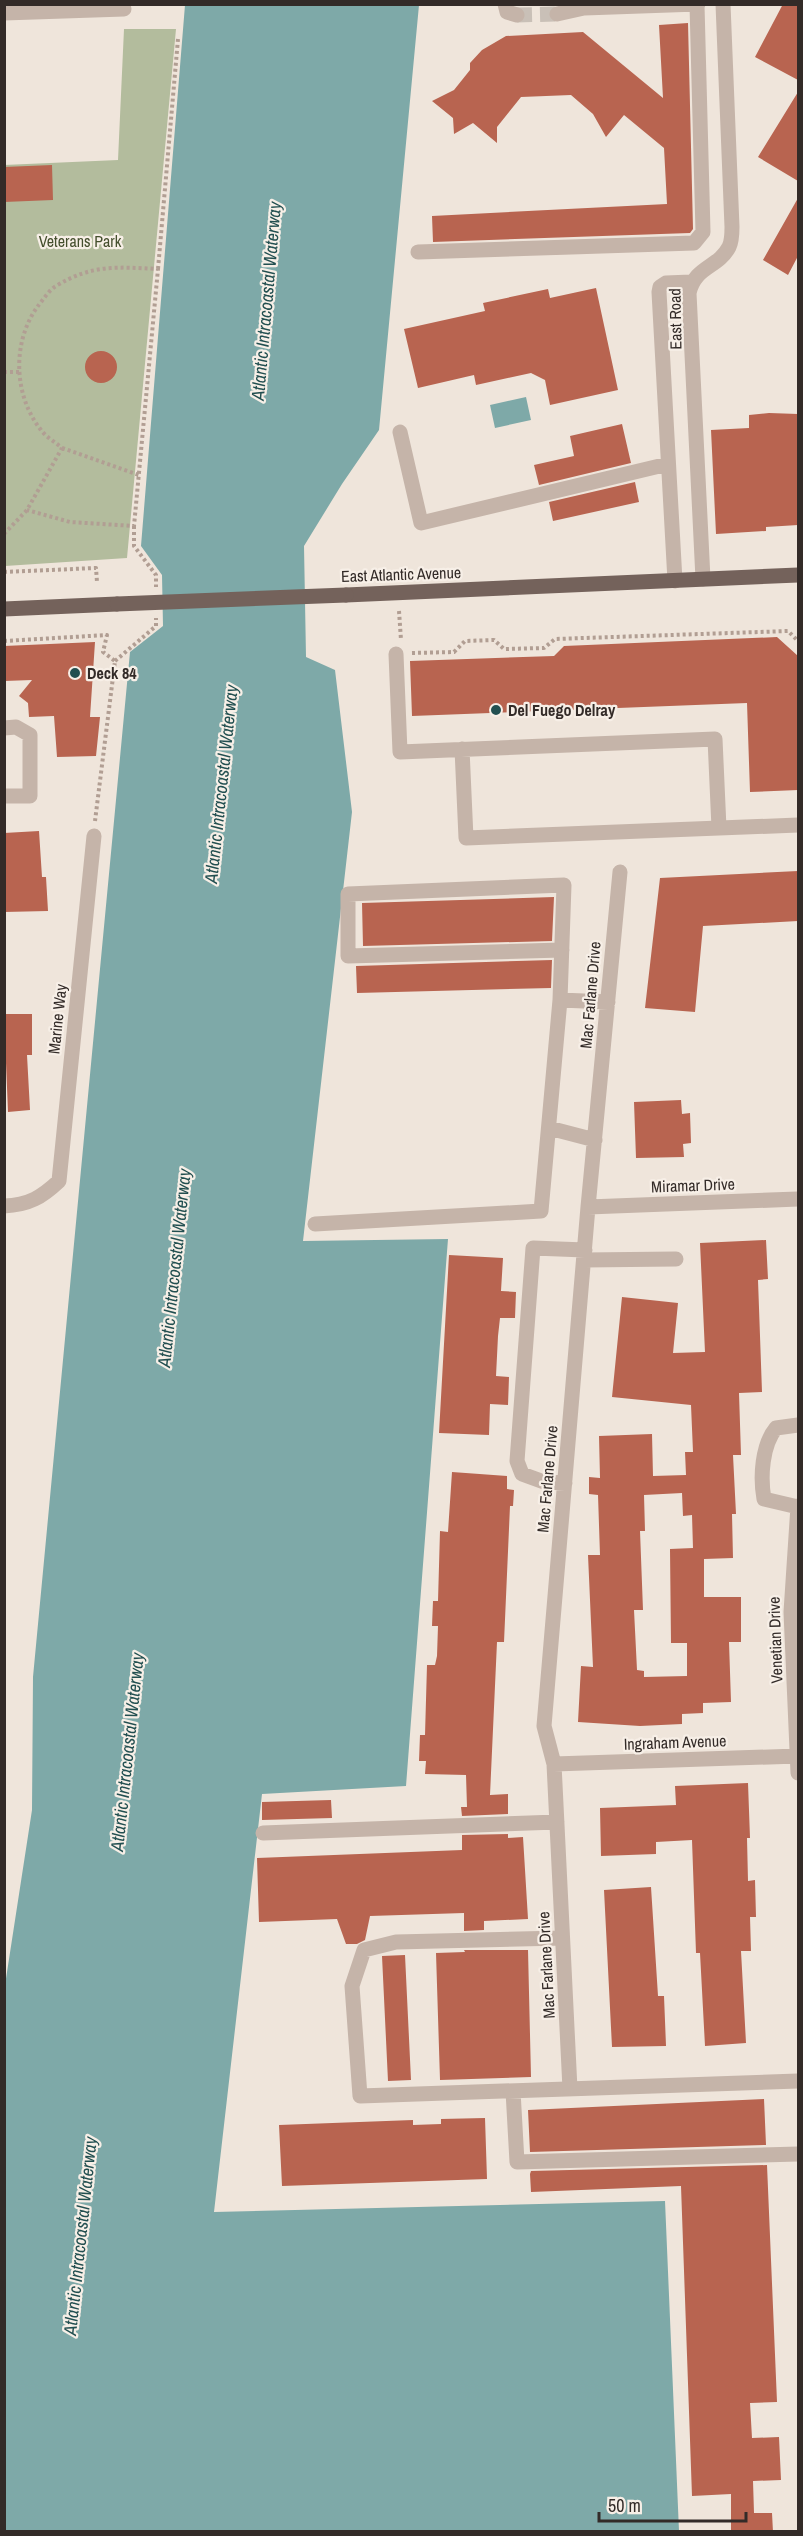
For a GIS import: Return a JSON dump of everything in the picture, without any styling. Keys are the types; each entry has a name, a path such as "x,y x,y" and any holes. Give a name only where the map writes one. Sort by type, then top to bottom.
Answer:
{"main road":[{"name":"East Atlantic Avenue","path":"4,609 798,575"}],"street":[{"path":"505,4 507,12 517,15"},
{"path":"418,252 694,243 704,232 698,4 584,6 557,14"},
{"name":"East Road","path":"703,579 689,293 691,282 698,273 722,257 730,245 732,228 723,4"},
{"path":"4,13 42,8 124,9"},
{"path":"675,581 659,292 660,287 666,283 691,282"},
{"path":"400,432 421,523 668,464"},
{"path":"396,654 400,752 715,739 719,828"},
{"path":"4,728 16,727 30,735 30,796 4,796"},
{"path":"462,749 466,838 798,825"},
{"name":"Marine Way","path":"4,1206 22,1205 41,1197 59,1181 94,836"},
{"name":"Mac Farlane Drive","path":"570,2089 554,1764 544,1726 588,1207 620,872"},
{"path":"315,1224 542,1211 560,1000 562,950 564,885 348,894 348,956 562,950"},
{"path":"560,1000 608,1002"},
{"path":"549,1128 595,1140"},
{"name":"Miramar Drive","path":"588,1207 798,1199"},
{"path":"565,1483 544,1482 522,1474 517,1461 533,1248 584,1255 676,1259"},
{"path":"798,1425 776,1428 768,1438 762,1486 764,1498 798,1507"},
{"name":"Venetian Drive","path":"798,1507 791,1612 798,1773"},
{"name":"Ingraham Avenue","path":"554,1764 798,1756"},
{"path":"263,1833 557,1822"},
{"path":"562,1938 396,1942 364,1950 352,1986 360,2096 798,2080"},
{"path":"513,2091 517,2162 798,2154"}],"path":[{"path":"27,510 70,522 134,526 178,39"},
{"path":"139,475 62,448 42,432 27,408 19,372 18,354 28,320 53,287 80,273 108,266 158,270"},
{"path":"4,372 19,372"},
{"path":"4,534 27,510 62,448"},
{"path":"4,572 96,568 96,582"},
{"path":"399,611 401,640 412,653 454,652 465,641 494,640 504,649 544,648 555,639 738,632 788,631 798,641"},
{"path":"4,641 107,634 103,652 115,661 94,836"}],"green space":[{"name":"Veterans Park","path":"124,29 176,29 127,558 5,566 4,165 118,160"}],"water":[{"name":"Atlantic Intracoastal Waterway","path":"185,5 419,5 379,430 304,546 306,657 335,670 352,812 303,1241 448,1239 406,1786 262,1794 214,2212 665,2201 679,2531 5,2532 5,1985 32,1810 33,1677 130,652 163,626 162,575 141,546"},
{"path":"526,397 531,420 495,428 490,405"}],"building":[{"path":"783,4 798,4 798,80 755,57"},
{"path":"688,23 693,229 690,233 433,242 432,216 667,204 664,148 624,115 606,137 593,114 571,95 521,97 497,127 497,143 473,123 454,134 453,118 432,101 454,90 470,70 470,63 482,50 506,36 583,32 663,98 659,25"},
{"path":"798,92 798,181 758,157"},
{"path":"52,165 53,200 4,202 4,167"},
{"path":"798,198 798,256 788,275 763,260"},
{"path":"596,288 618,390 550,405 545,380 531,373 476,385 474,375 418,388 404,329 485,311 483,303 548,289 550,298"},
{"path":"101,351 112,356 117,367 112,378 101,383 90,378 85,367 90,356"},
{"path":"798,414 798,525 766,527 766,531 716,534 711,430 749,428 749,415"},
{"path":"622,424 631,463 539,485 534,465 574,456 570,436"},
{"path":"635,482 639,502 553,521 549,502"},
{"name":"Del Fuego Delray","path":"777,637 798,656 798,790 750,792 747,703 412,716 410,661 554,656 564,646"},
{"path":"95,642 90,717 100,717 96,756 57,757 54,716 29,717 28,703 19,696 32,680 4,681 4,646"},
{"path":"39,831 42,877 46,877 48,911 4,912 4,833"},
{"path":"798,871 798,921 703,926 695,1012 645,1008 660,878"},
{"path":"554,897 552,941 363,946 362,903"},
{"path":"552,960 551,988 357,993 356,966"},
{"path":"4,1014 32,1014 32,1055 27,1055 30,1110 8,1112"},
{"path":"681,1100 682,1114 690,1113 691,1143 683,1144 684,1157 636,1158 634,1102"},
{"path":"766,1240 768,1279 758,1280 762,1392 739,1393 741,1455 733,1455 736,1514 732,1514 733,1558 704,1559 704,1597 741,1597 741,1642 729,1642 731,1702 703,1703 703,1713 682,1714 682,1724 640,1726 578,1722 581,1666 593,1667 588,1555 600,1555 598,1495 589,1494 589,1477 600,1478 599,1436 652,1434 653,1476 686,1475 685,1452 693,1452 691,1405 612,1397 622,1297 678,1303 673,1353 705,1352 700,1243","holes":["682,1493 683,1516 692,1515 693,1548 670,1549 671,1643 687,1643 687,1676 644,1677 644,1671 637,1670 634,1610 643,1610 640,1531 645,1531 644,1495"]},
{"path":"449,1255 503,1258 501,1291 516,1292 515,1318 500,1318 498,1336 496,1376 509,1377 508,1405 490,1404 489,1435 439,1433"},
{"path":"452,1472 507,1476 507,1489 514,1490 513,1506 510,1506 504,1642 497,1642 490,1795 508,1794 508,1814 462,1816 461,1807 467,1807 466,1775 425,1774 426,1761 419,1761 420,1735 425,1735 427,1665 435,1665 437,1656 438,1626 432,1626 433,1601 438,1601 440,1531 448,1532"},
{"path":"748,1783 750,1838 747,1838 748,1881 755,1880 756,1917 750,1917 751,1951 741,1951 746,2043 705,2046 700,1953 696,1953 692,1840 656,1842 656,1854 601,1856 600,1808 676,1805 675,1786"},
{"path":"331,1800 332,1818 262,1820 262,1802"},
{"path":"508,1834 508,1838 523,1837 528,1919 484,1921 484,1930 464,1931 464,1913 370,1916 365,1940 357,1944 346,1944 337,1919 259,1922 257,1858 462,1850 462,1835"},
{"path":"651,1887 658,1996 664,1996 666,2046 612,2047 604,1890"},
{"path":"464,1950 528,1950 531,2077 440,2080 436,1953 465,1952"},
{"path":"405,1955 411,2080 388,2081 382,1956"},
{"path":"764,2099 766,2145 530,2152 528,2110"},
{"path":"485,2118 487,2179 282,2186 279,2125 413,2120 413,2125 441,2124 441,2119"},
{"path":"767,2165 777,2402 750,2403 752,2438 779,2437 781,2480 753,2481 754,2513 772,2513 773,2532 731,2532 731,2494 692,2496 681,2186 531,2192 530,2174 531,2171"}],"tunnel":[{"path":"517,15 557,14"}],"place":[{"name":"Deck 84","path":"75,673"},
{"name":"Del Fuego Delray","path":"496,710"}]}
